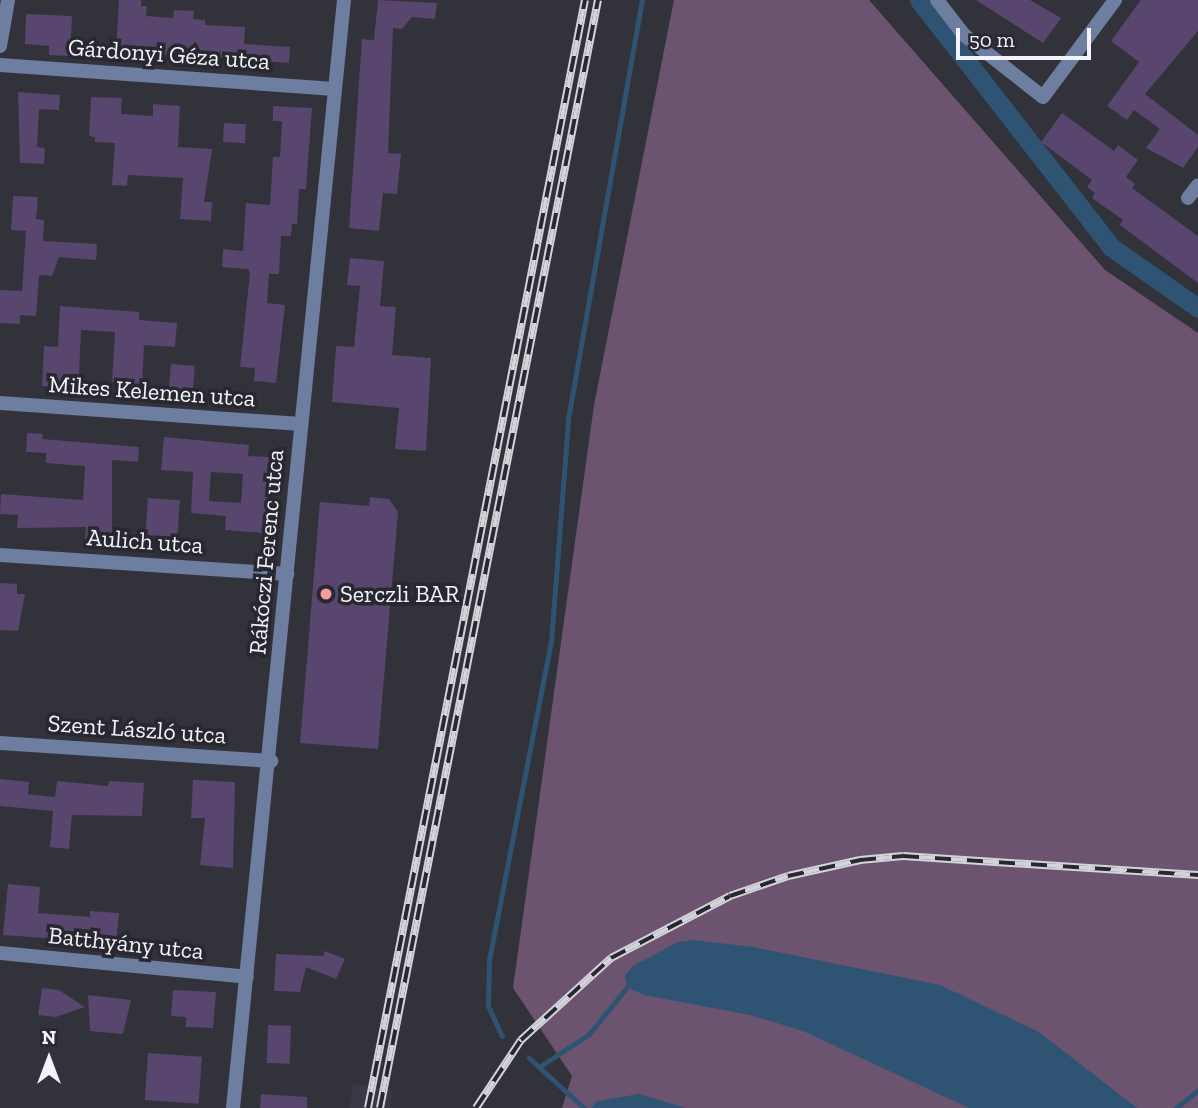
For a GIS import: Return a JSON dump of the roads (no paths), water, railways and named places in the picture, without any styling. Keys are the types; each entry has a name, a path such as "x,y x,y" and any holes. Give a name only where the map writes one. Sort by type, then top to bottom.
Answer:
{"street":[{"path":"0,46 8,0"},
{"name":"Rákóczi Ferenc utca","path":"233,1108 271,761 301,424 344,0"},
{"path":"937,0 964,36 1043,97 1115,0"},
{"name":"Gárdonyi Géza utca","path":"0,65 334,89"},
{"path":"1188,198 1198,185"},
{"name":"Mikes Kelemen utca","path":"0,403 301,424"},
{"name":"Aulich utca","path":"0,555 287,574"},
{"name":"Szent László utca","path":"0,743 271,761"},
{"name":"Batthyány utca","path":"0,953 247,977"}],"water":[{"path":"693,940 753,947 940,985 1039,1032 1137,1108 969,1108 803,1031 750,1015 644,995 627,987 625,975 633,966 678,942"},
{"path":"639,1094 686,1108 591,1108 597,1101"}],"waterway":[{"path":"502,1036 488,1006 489,960 551,642 568,419 642,0"},
{"path":"919,0 1111,247 1198,308"},
{"path":"539,1067 589,1034 627,987"},
{"path":"529,1058 584,1108"},
{"path":"1176,1108 1198,1090"}],"railway":[{"path":"368,1108 585,0"},
{"path":"380,1108 598,0"},
{"path":"476,1108 521,1040 611,958 730,896 788,876 860,860 903,856 1198,875"}],"place":[{"name":"Serczli BAR","path":"326,594"}]}
